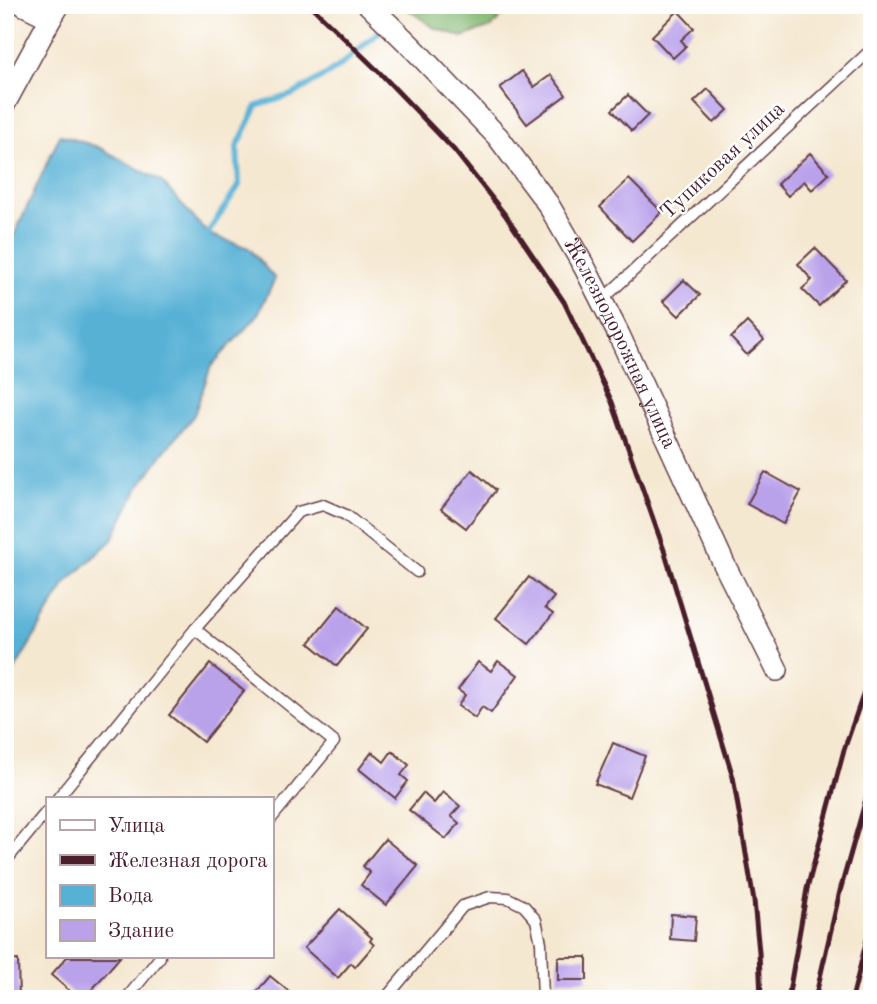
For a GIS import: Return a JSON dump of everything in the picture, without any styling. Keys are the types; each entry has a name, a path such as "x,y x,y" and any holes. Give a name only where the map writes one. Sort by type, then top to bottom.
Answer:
{"street":[{"path":"5,103 55,11 24,5"},
{"name":"Железнодорожная улица","path":"373,9 498,138 548,204 620,335 724,564 777,670"}],"lane":[{"name":"Тупиковая улица","path":"601,301 872,49"},
{"path":"59,797 195,629 298,512 323,505 346,515 417,572"},
{"path":"195,629 334,742 273,817"},
{"path":"5,862 46,812"},
{"path":"385,999 463,906 490,897 508,898 524,906 536,920 541,943 543,999"},
{"path":"126,999 159,958"}],"green space":[{"path":"406,5 512,5 492,27 462,37 433,27"}],"water":[{"path":"60,135 98,147 161,181 208,234 249,248 275,279 257,316 211,366 194,415 137,490 112,540 66,583 5,686 5,255"}],"building":[{"path":"678,11 694,28 681,40 686,46 673,58 652,36"},
{"path":"522,71 534,87 551,75 566,95 527,124 500,88"},
{"path":"708,89 728,110 714,123 694,102"},
{"path":"628,95 648,115 632,131 612,110"},
{"path":"810,153 829,174 812,190 804,181 788,196 777,184"},
{"path":"629,179 662,212 632,241 600,207"},
{"path":"815,248 846,280 819,306 802,289 812,280 798,264"},
{"path":"684,280 700,295 679,316 663,301"},
{"path":"747,322 764,340 747,355 731,338"},
{"path":"472,470 496,490 466,528 441,509"},
{"path":"765,472 801,492 783,524 747,504"},
{"path":"529,577 554,597 545,608 553,614 529,644 496,618"},
{"path":"339,606 367,629 337,666 309,643"},
{"path":"498,661 518,675 491,713 482,707 475,718 458,706 465,695 458,690 478,662 491,671"},
{"path":"210,664 244,691 203,742 169,715"},
{"path":"613,743 645,756 629,797 595,784"},
{"path":"392,751 409,765 401,775 408,781 395,798 359,769 372,752 384,762"},
{"path":"443,792 460,806 451,816 459,823 446,839 409,810 423,793 434,803"},
{"path":"385,839 418,866 386,905 361,885 370,873 363,866"},
{"path":"340,909 372,938 370,941 374,945 355,967 351,963 338,978 304,948"},
{"path":"671,914 696,916 694,941 670,939"},
{"path":"558,957 587,957 587,980 558,980"},
{"path":"66,958 119,958 84,999 79,999 51,975"},
{"path":"18,960 19,999 5,999 5,961"},
{"path":"270,976 298,999 258,999 254,995"}],"waterway":[{"path":"204,239 239,185 237,147 257,106 294,94 337,68 385,27"}],"railway":[{"path":"310,5 454,150 506,216 564,302 612,402 664,550 733,777 754,901 761,999"},
{"path":"788,999 807,889 844,750 872,669"},
{"path":"815,999 840,891 872,778"},
{"path":"852,999 872,919"}]}
